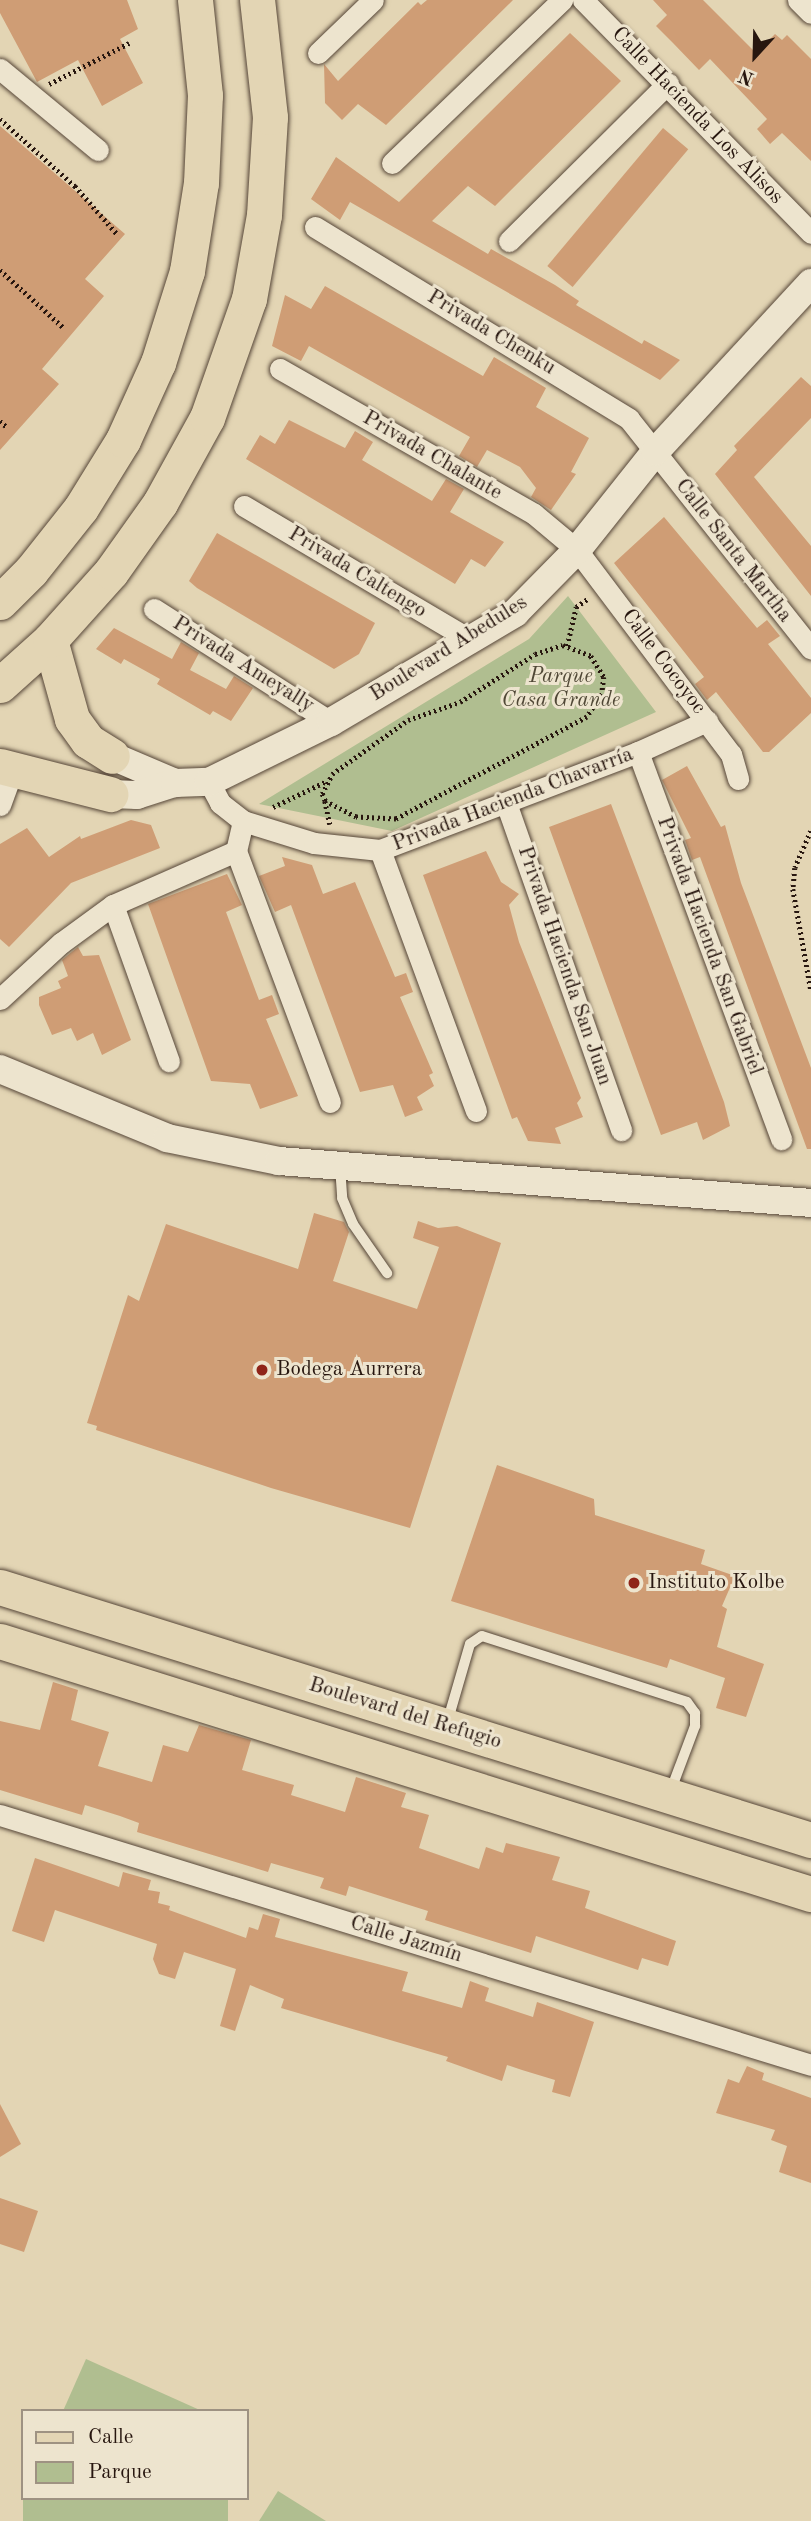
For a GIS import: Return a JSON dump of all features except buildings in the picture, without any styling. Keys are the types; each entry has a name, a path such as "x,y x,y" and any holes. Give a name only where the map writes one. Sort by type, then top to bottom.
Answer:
{"main road":[{"path":"0,602 31,571 81,508 123,440 158,363 187,271 201,183 205,95 194,0"},
{"path":"0,685 50,640 111,572 160,503 207,418 249,299 264,215 270,117 257,0"},
{"path":"50,640 72,719 88,740 111,756"},
{"path":"6,768 110,794"},
{"name":"Boulevard del Refugio","path":"0,1587 811,1840"},
{"path":"0,1642 811,1894"}],"street":[{"path":"318,53 373,0"},
{"path":"392,163 562,0"},
{"name":"Calle Hacienda Los Alisos","path":"583,0 668,83 811,233"},
{"path":"798,0 811,13"},
{"path":"0,69 98,150"},
{"path":"509,240 668,83"},
{"name":"Privada Chenku","path":"315,227 610,404 629,419 655,452"},
{"name":"Boulevard Abedules","path":"110,794 137,795 175,783 209,782 331,722 515,613 577,551 655,452 811,283"},
{"name":"Privada Chalante","path":"280,369 534,514 577,551"},
{"name":"Calle Santa Martha","path":"655,452 811,649"},
{"name":"Privada Caltengo","path":"244,506 469,639"},
{"name":"Calle Cocoyoc","path":"577,551 732,754 738,779"},
{"name":"Privada Ameyally","path":"154,609 331,722"},
{"name":"Privada Hacienda Chavarría","path":"209,782 220,803 243,821 314,843 380,850 638,752 708,721"},
{"name":"Privada Hacienda San Gabriel","path":"638,752 781,1139"},
{"name":"Boulevard Abedules","path":"111,756 175,783"},
{"path":"0,805 6,768"},
{"name":"Privada Hacienda San Juan","path":"506,803 621,1130"},
{"path":"243,821 236,851 330,1102"},
{"path":"380,850 476,1111"},
{"path":"0,999 61,943 113,905 236,851"},
{"path":"113,905 169,1061"},
{"path":"0,1069 167,1138 279,1161 811,1203"},
{"name":"Calle Jazmín","path":"0,1815 811,2065"}],"lane":[{"path":"340,1166 342,1198 353,1224 387,1273"},
{"path":"446,1727 470,1644 482,1636 687,1702 695,1713 695,1726 669,1796"}],"path":[{"path":"30,94 129,43"},
{"path":"0,119 75,186 118,235"},
{"path":"0,270 64,328"},
{"path":"0,421 7,427"},
{"path":"567,646 576,607 606,586"},
{"path":"243,821 326,782 408,720 460,702 535,654 567,646 591,656 599,666 605,687 587,718 565,732 384,822 329,805 322,794 326,782"},
{"path":"811,831 795,867 793,889 811,990"}],"green space":[{"name":"Parque Casa Grande","path":"568,596 656,712 392,831 259,804 529,639"},
{"path":"86,2359 198,2409 64,2409"},
{"path":"278,2491 326,2521 259,2521"},
{"path":"23,2500 228,2500 228,2521 23,2521"}],"place":[{"name":"Bodega Aurrera","path":"262,1370"},
{"name":"Instituto Kolbe","path":"634,1583"}]}
